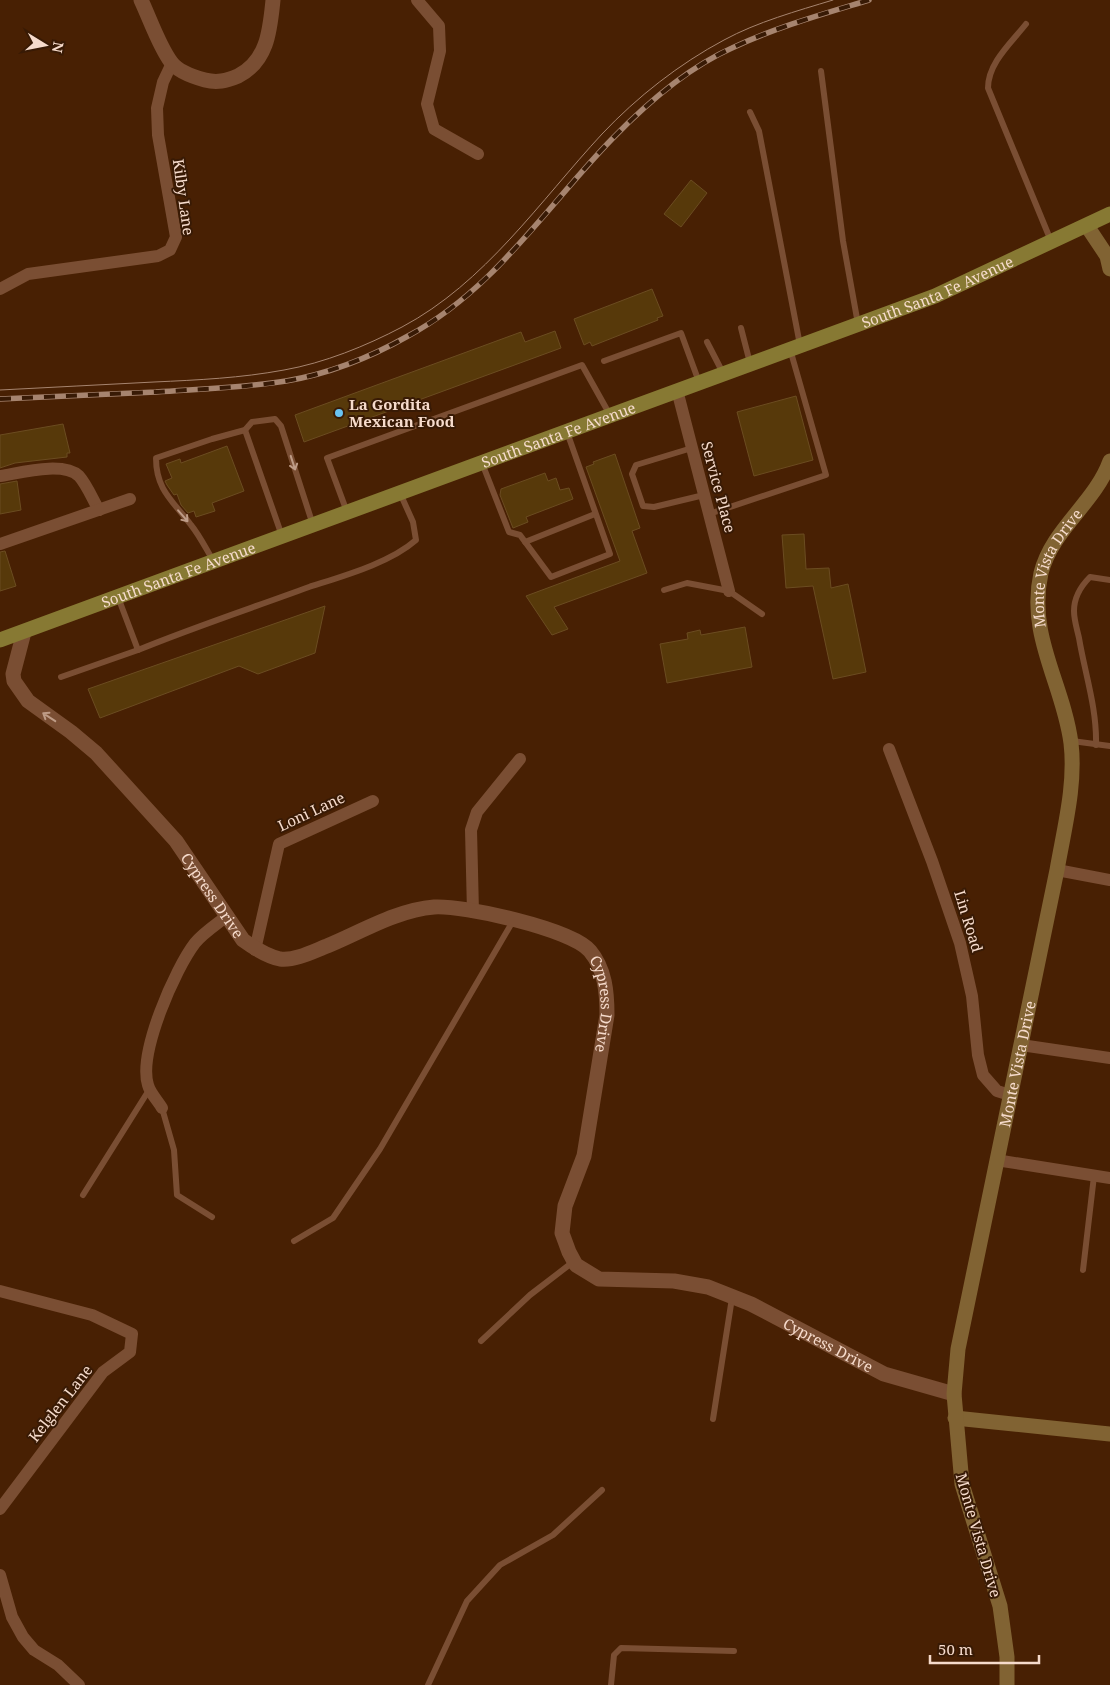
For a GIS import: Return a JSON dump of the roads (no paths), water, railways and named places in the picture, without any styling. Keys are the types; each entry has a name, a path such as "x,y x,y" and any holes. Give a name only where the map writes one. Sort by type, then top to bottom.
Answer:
{"main road":[{"name":"South Santa Fe Avenue","path":"0,640 935,296 1110,214"},
{"path":"1087,226 1107,256 1110,269"},
{"name":"Monte Vista Drive","path":"1007,1685 1007,1656 1000,1606 962,1484 954,1394 958,1349 1057,870 1069,800 1072,764 1070,741 1043,648 1038,619 1038,590 1044,563 1050,550 1090,495 1110,461"},
{"path":"955,1418 1110,1434"}],"street":[{"path":"141,0 172,63 187,74 216,83 246,72 254,64 264,49 270,32 273,0"},
{"path":"417,0 439,26 440,51 427,104 434,129 478,154"},
{"name":"Kilby Lane","path":"0,289 28,274 158,256 170,250 176,237 158,135 157,108 163,82 172,63"},
{"name":"Service Place","path":"677,390 729,591"},
{"path":"0,476 50,468 69,471 79,476 99,510"},
{"path":"0,544 130,499"},
{"name":"Cypress Drive","path":"24,632 13,667 14,681 21,694 35,708 88,746 176,841 243,940 255,950 281,959 304,955 405,913 434,907 456,908 553,930 576,940 589,949 601,968 607,993 607,1015 584,1156 565,1206 562,1233 574,1261 599,1279 674,1281 708,1287 751,1304 884,1374 954,1394"},
{"name":"Lin Road","path":"890,748 960,942 972,996 978,1055 983,1075 997,1091 1010,1095"},
{"path":"473,912 471,830 477,812 520,759"},
{"name":"Loni Lane","path":"255,950 279,844 373,801"},
{"path":"1057,870 1110,880"},
{"path":"162,1108 148,1085 149,1049 165,998 181,962 196,941 227,916"},
{"path":"1021,1045 1110,1058"},
{"path":"996,1160 1110,1178"},
{"name":"Kelglen Lane","path":"0,1291 92,1316 132,1334 130,1352 103,1372 0,1508"},
{"path":"0,1575 12,1616 23,1637 34,1650 58,1665 79,1685"}],"lane":[{"path":"1026,24 997,61 988,76 988,88 1051,242"},
{"path":"821,71 843,242 858,324"},
{"path":"709,514 826,475 795,347 759,131 750,112"},
{"path":"741,328 750,363"},
{"path":"604,361 681,333 699,382"},
{"path":"707,342 723,373"},
{"path":"347,512 327,458 582,365 610,415"},
{"path":"214,562 192,526 167,496 156,475 156,458 245,430 252,422 275,419 281,426 313,525"},
{"path":"245,430 282,536"},
{"path":"482,462 508,532 520,535 551,577 610,554 567,431"},
{"path":"692,448 636,465 632,474 642,506 654,507 704,494"},
{"path":"61,677 355,571 406,549 416,540 413,522 400,493"},
{"path":"525,542 595,514"},
{"path":"1096,745 1093,701 1082,659 1074,611 1076,598 1082,585 1090,577 1110,580"},
{"path":"664,590 687,583 729,591 762,614"},
{"path":"118,597 138,650"},
{"path":"1070,741 1110,746"},
{"path":"294,1242 333,1218 380,1150 513,921"},
{"path":"83,1195 150,1089"},
{"path":"162,1108 174,1150 177,1195 212,1217"},
{"path":"1084,1270 1094,1176"},
{"path":"481,1341 530,1295 574,1261"},
{"path":"712,1420 732,1297"},
{"path":"428,1685 467,1602 487,1579 500,1565 553,1535 602,1490"},
{"path":"610,1685 614,1655 621,1648 734,1651"}],"tram line":[{"path":"0,390 252,375 314,363 374,341 432,309 460,288 510,239 615,120 659,82 707,49 737,34 777,17 833,0"}],"railway":[{"path":"0,399 237,387 286,381 318,374 349,364 379,351 439,317 467,295 518,246 612,139 653,100 684,76 716,56 749,40 800,21 869,0"}],"place":[{"name":"La Gordita Mexican Food","path":"339,413"}]}
